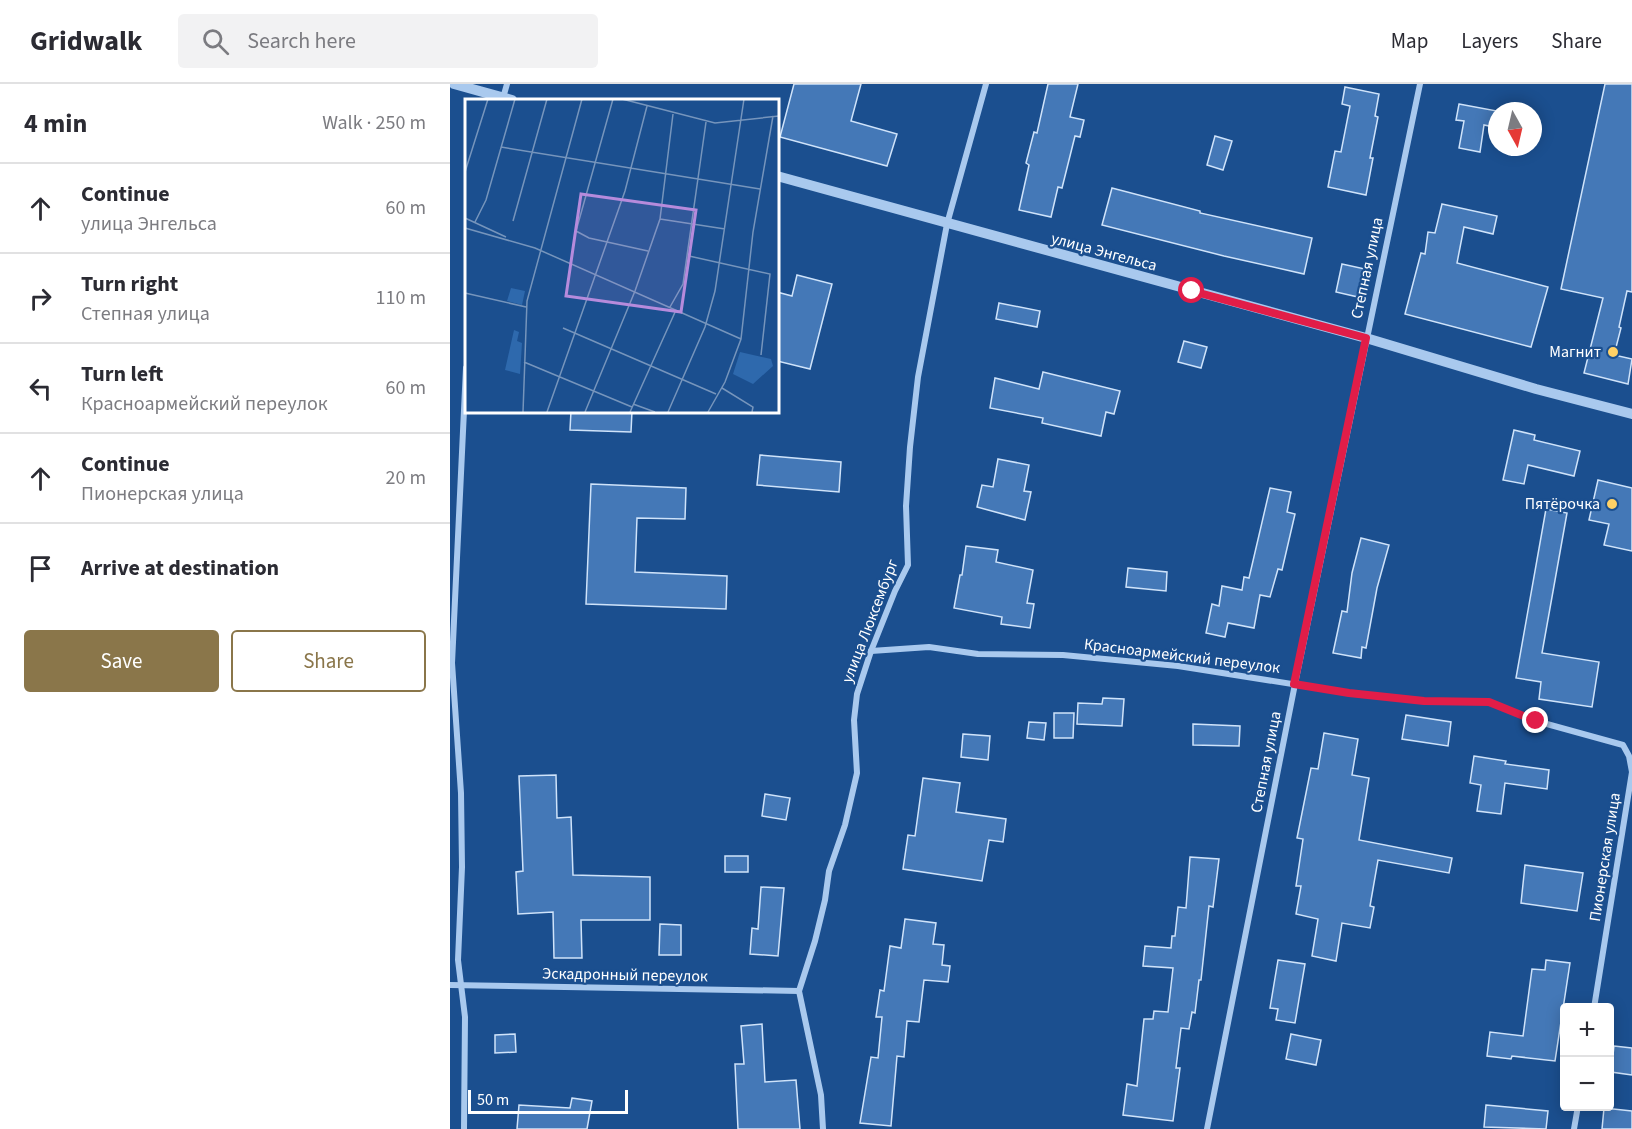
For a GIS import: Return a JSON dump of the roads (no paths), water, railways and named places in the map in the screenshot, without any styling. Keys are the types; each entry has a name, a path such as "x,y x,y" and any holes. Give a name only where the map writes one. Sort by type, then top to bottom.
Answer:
{"street":[{"path":"454,84 507,99 507,84"},
{"name":"улица Люксембург","path":"823,1129 821,1095 799,991 815,941 829,871 845,825 857,773 854,720 857,694 871,651 909,565 906,506 918,377 947,224 986,84"},
{"name":"Степная улица","path":"1207,1129 1294,684 1420,84"},
{"name":"улица Энгельса","path":"778,176 1366,338 1536,389 1632,414"},
{"path":"464,1129 465,1017 458,960 462,867 461,793 451,663 465,388"},
{"name":"Красноармейский переулок","path":"871,651 929,647 978,654 1063,654 1178,666 1349,693 1424,701 1489,702"},
{"name":"Пионерская улица","path":"1489,702 1536,721 1623,745 1629,756 1632,772 1595,1003"},
{"name":"Эскадронный переулок","path":"450,985 799,991"},
{"path":"1574,1129 1577,1111"}],"place":[{"name":"Магнит","path":"1613,352"},
{"name":"Пятёрочка","path":"1612,504"}]}
